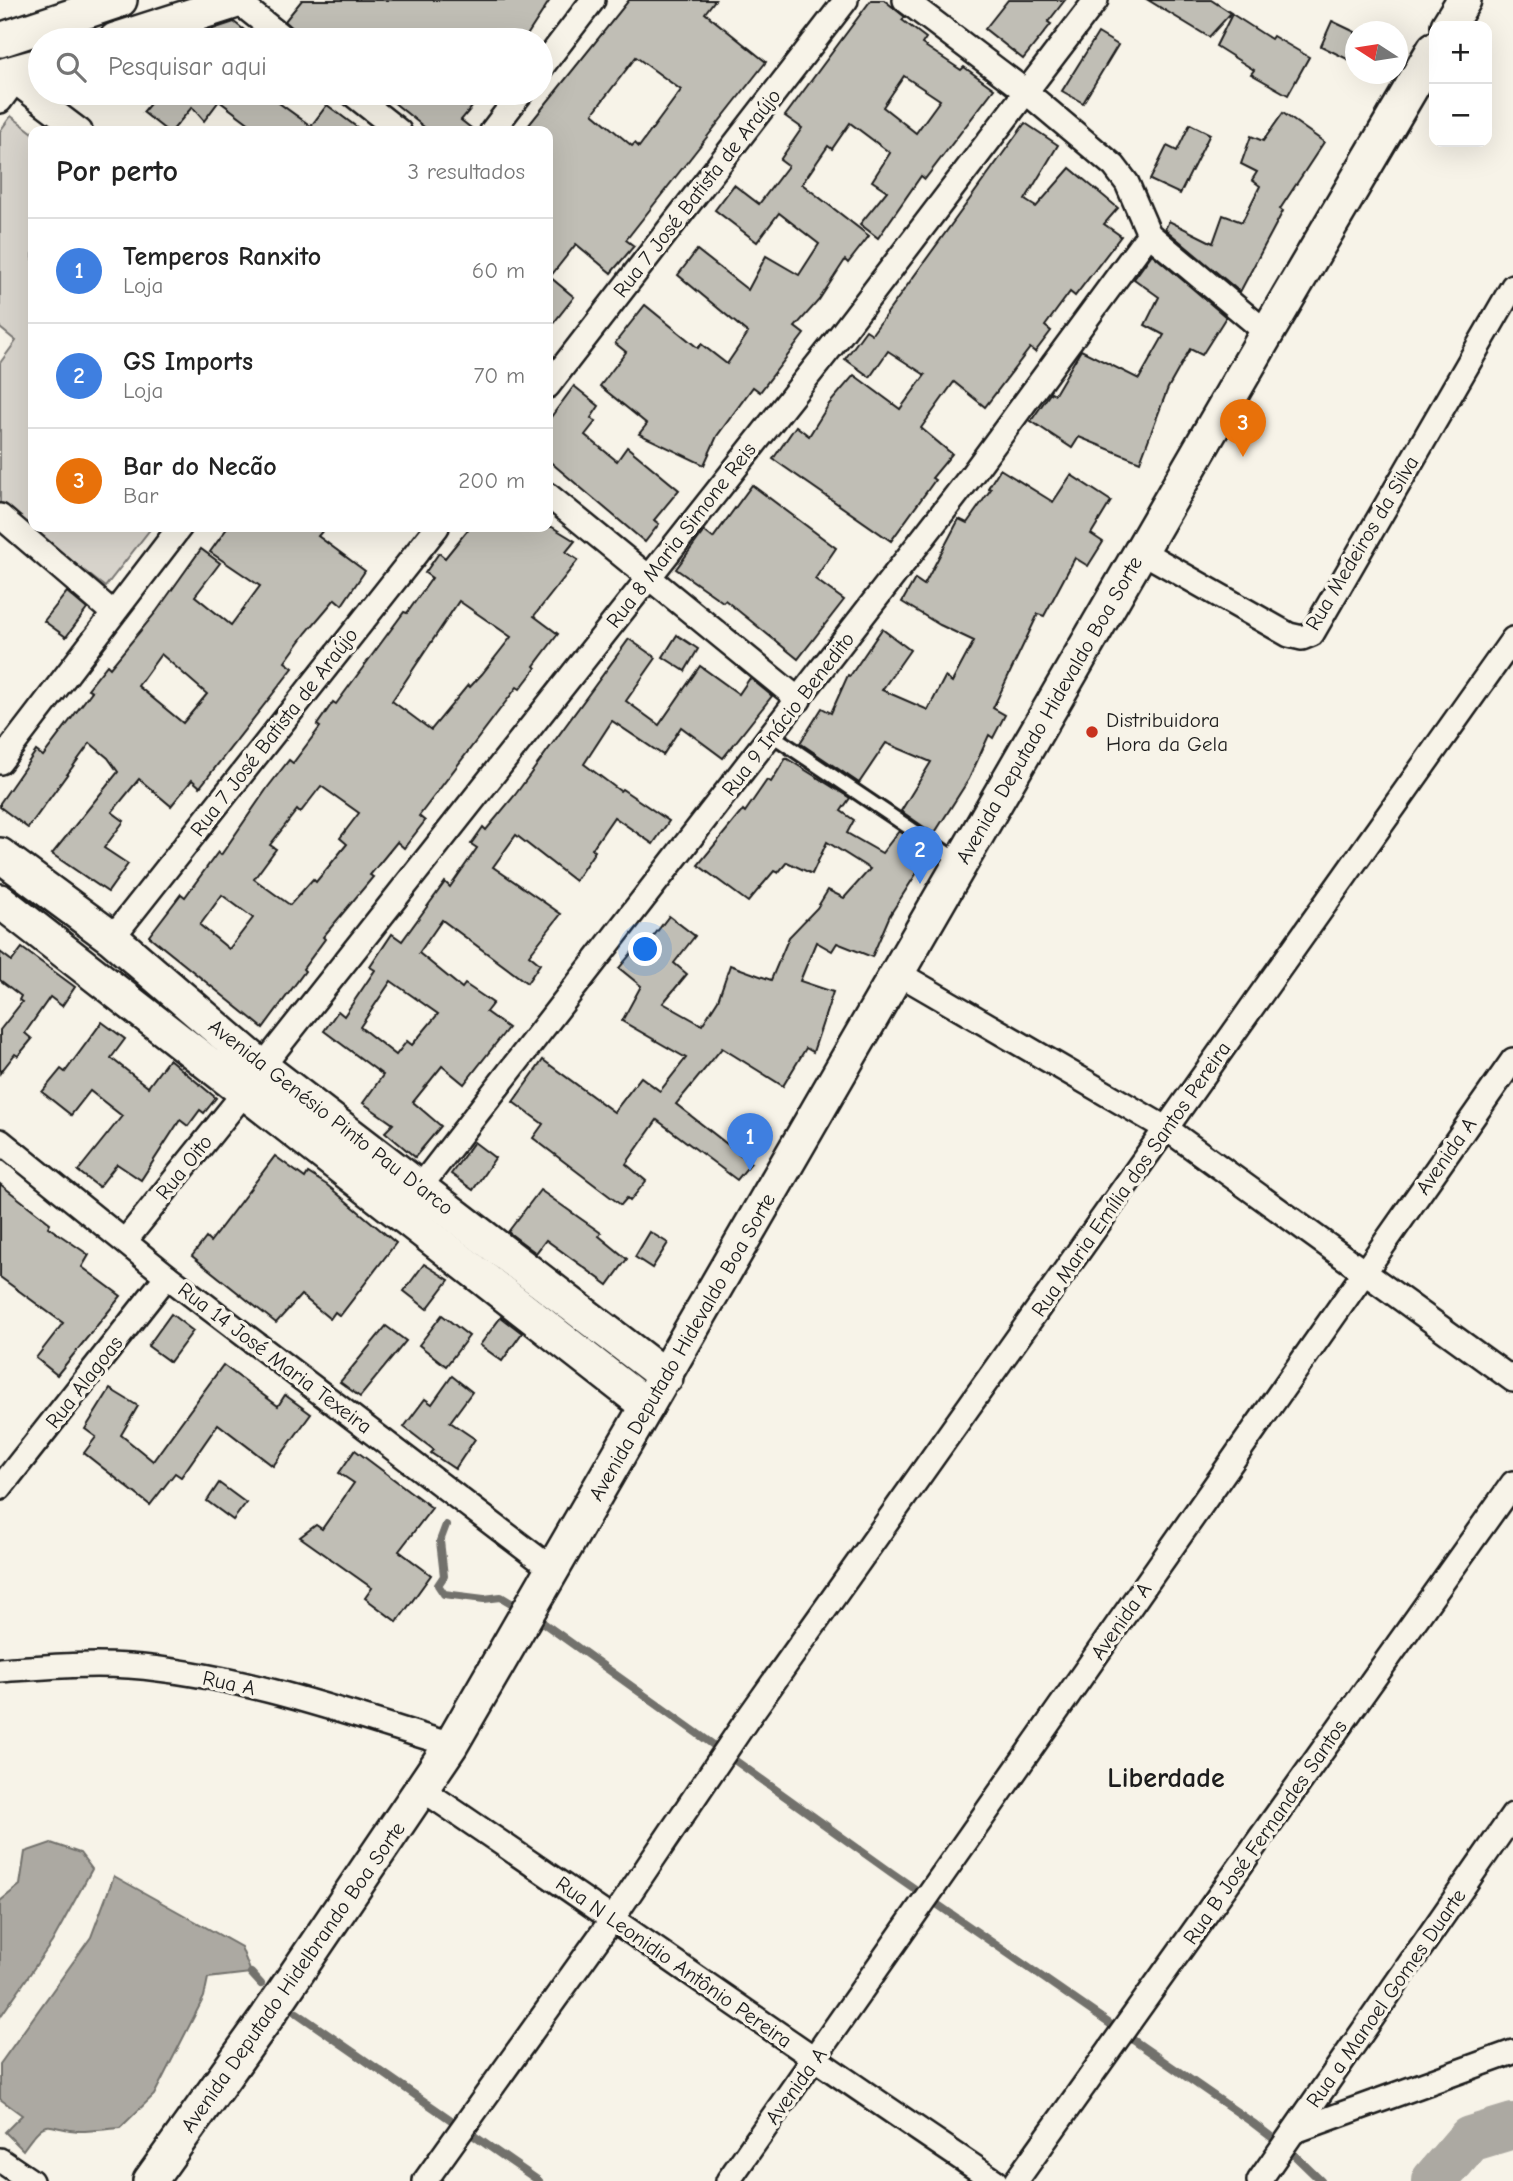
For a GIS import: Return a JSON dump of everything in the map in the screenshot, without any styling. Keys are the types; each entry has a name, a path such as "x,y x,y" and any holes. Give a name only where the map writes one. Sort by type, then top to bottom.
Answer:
{"main road":[{"path":"31,28 87,6 120,0"},
{"path":"152,28 239,0"},
{"path":"1451,21 1464,0"},
{"path":"0,40 28,29"},
{"name":"Avenida Deputado Hidevaldo Boa Sorte","path":"436,1769 666,1377 1267,333 1429,58"},
{"name":"Avenida Genésio Pinto Pau D'arco","path":"0,855 111,938 253,1080 647,1406"},
{"path":"3,904 30,878"},
{"name":"Avenida Genésio Pinto Pau D'arco","path":"3,904 253,1080 420,1187 666,1377"},
{"name":"Avenida Deputado Hidelbrando Boa Sorte","path":"150,2181 436,1769"}],"street":[{"path":"239,0 272,28"},
{"path":"553,52 593,0"},
{"name":"Rua 7 José Batista de Araújo","path":"553,380 846,0"},
{"path":"905,0 1025,91 1114,166 1127,183 1149,234 1267,333"},
{"name":"Rua 8 Maria Simone Reis","path":"253,1080 839,337 1096,0"},
{"path":"0,102 19,73"},
{"path":"53,105 75,126"},
{"path":"366,105 393,126"},
{"path":"496,126 513,105"},
{"name":"Rua 9 Inácio Benedito","path":"420,1187 799,700 971,475 1149,234"},
{"name":"Rua Medeiros da Silva","path":"1141,551 1289,635 1302,638 1312,634 1513,286"},
{"path":"553,499 799,700"},
{"path":"0,516 113,613"},
{"path":"0,762 176,532"},
{"name":"Rua 7 José Batista de Araújo","path":"111,938 433,532"},
{"name":"Rua Maria Emília dos Santos Pereira","path":"613,1918 748,1718 1513,639"},
{"path":"898,974 1167,1129 1513,1380"},
{"name":"Avenida A","path":"728,2181 1513,1060"},
{"name":"Rua Oito","path":"125,1241 253,1080"},
{"name":"Rua 14 José Maria Texeira","path":"0,1141 167,1276 553,1570"},
{"name":"Rua Alagoas","path":"0,1488 167,1276"},
{"name":"Rua B José Fernandes Santos","path":"1016,2181 1513,1483"},
{"name":"Rua A","path":"0,1670 129,1666 263,1690 436,1769"},
{"name":"Rua N Leonidio Antônio Pereira","path":"436,1769 613,1918 814,2060 995,2181"},
{"name":"Rua a Manoel Gomes Duarte","path":"1259,2181 1513,1815"},
{"path":"425,2181 613,1918"},
{"path":"1294,2131 1513,2052"},
{"path":"0,2160 31,2181"}],"lane":[{"path":"772,735 961,863"}],"shaded area":[{"path":"11,116 28,129 28,527 0,505 0,363 16,341 0,328 0,131"},
{"path":"35,532 148,532 105,587"},
{"path":"51,1843 80,1853 92,1869 52,1942 0,2017 0,1901 20,1885 25,1852"},
{"path":"114,1876 241,1947 251,1973 208,1978 204,1997 154,2095 120,2128 80,2131 43,2127 23,2150 5,2132 22,2115 0,2099 0,2064 91,1937"}],"building":[{"path":"302,0 550,0 532,28 293,28 285,21"},
{"path":"629,0 715,0 705,13 766,62 626,240 634,246 611,273 576,244 553,273 553,126 528,126 545,105 553,105 553,95","holes":["636,57 681,90 639,147 635,143 632,146 593,113"]},
{"path":"871,0 884,0 905,17 902,20 926,38 922,44 961,70 964,67 994,89 925,179 921,176 878,238 860,224 887,191 872,181 890,153 850,123 832,149 828,146 802,184 869,236 848,263 845,260 819,300 795,327 804,334 760,392 753,387 717,436 704,465 639,434 647,424 600,386 626,352 615,343 645,305 698,348 701,344 727,364 748,333 678,275 697,250 748,290 766,256 799,275 819,244 779,213 757,242 715,210 734,185 759,204 788,166 780,160 802,128 785,116","holes":["904,76 940,100 916,133 883,107"]},
{"path":"1008,0 1065,0 1048,22 1051,24 1023,59 985,29"},
{"path":"1148,0 1211,0 1231,13 1209,37"},
{"path":"1232,14 1271,39 1273,36 1309,57 1288,95 1251,74 1254,70 1216,46"},
{"path":"1332,21 1345,27 1345,58 1321,46"},
{"path":"234,22 242,28 216,28"},
{"path":"1098,33 1118,45 1083,103 1062,91"},
{"path":"149,105 216,105 204,121 192,107 176,126 161,126 143,112"},
{"path":"224,105 282,105 311,126 252,126"},
{"path":"327,105 355,126 311,126"},
{"path":"397,105 474,105 461,120 469,126 423,126"},
{"path":"1283,113 1324,142 1280,209 1283,211 1240,292 1165,229 1169,221 1213,243 1223,215 1242,222 1260,186 1252,180 1257,172 1241,164 1251,136 1263,141"},
{"path":"1025,123 1058,145 1025,200 1036,207 1070,168 1118,208 1104,224 1121,236 1075,296 1070,292 1045,326 1051,331 1035,352 1030,348 985,407 954,382 921,428 952,454 932,478 935,480 891,541 773,459 796,426 809,436 829,404 854,375 900,409 925,375 888,351 870,377 845,359 866,330 872,334"},
{"path":"1190,124 1210,134 1180,194 1150,180 1167,146 1177,151"},
{"path":"1152,254 1226,317 1202,355 1190,349 1168,388 1140,462 1079,437 1072,448 1031,421 1051,392 1055,394 1081,350 1139,379 1164,335 1145,325 1159,297 1134,279"},
{"path":"553,280 574,297 553,324"},
{"path":"574,386 599,406 591,418 596,421 585,435 617,461 627,447 679,490 654,520 659,524 645,542 553,464 553,414"},
{"path":"1000,469 1053,502 1071,475 1111,501 1091,534 1103,542 1088,566 1075,558 1044,616 1038,614 993,708 1005,715 993,738 989,735 969,779 934,834 901,811 931,762 886,743 859,783 800,743 822,708 831,713 848,675 850,676 882,629 910,650 882,690 928,710 945,677 952,682 974,641 940,625 902,602 915,579 924,585 959,519 967,523 991,489 988,488"},
{"path":"752,485 836,548 815,579 844,600 798,659 725,600 723,602 676,569 704,531 713,538"},
{"path":"553,528 575,541 566,552 578,560 534,616 558,634 520,689 517,687 419,816 425,821 404,848 397,842 370,875 373,877 323,937 325,939 303,969 305,971 263,1028 149,936 181,894 185,897 218,852 221,855 268,787 289,760 293,763 320,727 317,725 333,702 336,704 404,612 407,613 432,578 425,573 439,553 445,558 466,532 553,532","holes":["459,601 511,637 482,674 470,687 468,685 431,730 392,701","321,786 359,813 340,838 347,844 316,882 313,879 290,905 254,879 276,849 270,845 297,810 300,813","222,895 253,918 229,949 200,925"]},
{"path":"224,532 322,532 318,536 365,571 342,605 335,599 306,633 285,662 293,668 200,787 192,780 171,806 139,779 112,812 124,821 104,848 128,864 108,892 52,854 118,772 108,758 90,743 28,828 0,807 0,803 36,751 43,756 92,691 88,689 107,665 110,668 156,612 201,549 220,563 195,596 231,625 260,586 210,552","holes":["161,654 207,694 183,723 138,686"]},
{"path":"67,592 87,609 66,637 44,621"},
{"path":"677,635 698,649 685,671 663,657"},
{"path":"629,639 656,658 626,701 659,725 700,666 739,694 750,678 772,696 723,758 681,727 663,755 612,721 584,764 620,791 622,789 669,821 653,844 614,817 592,849 595,851 575,881 516,835 493,867 561,914 529,955 540,964 527,983 442,920 419,953 462,988 465,984 493,1003 486,1012 508,1028 464,1084 442,1066 413,1102 441,1126 415,1157 385,1132 393,1124 363,1103 383,1075 324,1031 338,1011 344,1016 375,970 370,967 392,934 402,941 445,882 450,887 477,848 471,844 483,827 486,830 515,795","holes":["391,981 438,1014 412,1045 407,1041 396,1055 360,1027"]},
{"path":"786,758 850,798 841,811 854,820 847,833 882,853 899,831 930,852 890,915 872,957 837,943 832,951 816,942 800,981 833,992 813,1052 806,1048 783,1086 722,1048 676,1104 751,1163 737,1180 657,1120 626,1164 646,1181 630,1201 627,1198 621,1205 533,1138 543,1124 513,1102 543,1060 614,1112 641,1077 660,1091 686,1058 622,1021 641,986 619,968 644,938 649,942 669,916 695,936 674,963 687,974 663,1003 702,1025 718,1000 730,965 771,980 789,937 817,908 828,890 844,898 870,869 827,842 812,874 787,862 778,873 774,871 748,902 698,865 743,810 745,812 767,780 771,782"},
{"path":"22,948 75,987 62,1006 50,997 25,1033 32,1039 0,1073 0,1030 22,1002 19,1000 21,996 0,980 0,952 12,961"},
{"path":"102,1022 125,1039 111,1058 148,1087 169,1059 216,1098 204,1113 200,1110 188,1126 180,1120 141,1180 117,1164 99,1187 78,1171 122,1116 90,1091 71,1115 42,1092 61,1069 65,1072"},
{"path":"474,1142 495,1158 473,1190 451,1174"},
{"path":"275,1156 305,1178 308,1173 327,1185 396,1243 340,1316 335,1312 330,1319 301,1295 276,1323 192,1256 206,1238 210,1242"},
{"path":"0,1184 50,1223 48,1227 89,1255 82,1267 121,1296 57,1375 36,1358 63,1323 0,1277"},
{"path":"540,1190 601,1233 599,1236 627,1259 608,1285 546,1240 536,1253 508,1232"},
{"path":"650,1232 668,1243 652,1268 635,1257"},
{"path":"424,1264 449,1280 427,1309 404,1291"},
{"path":"171,1314 193,1331 170,1362 148,1346"},
{"path":"442,1315 469,1336 446,1366 419,1345"},
{"path":"501,1317 522,1333 502,1361 480,1345"},
{"path":"386,1326 406,1341 360,1397 340,1382"},
{"path":"223,1365 278,1406 285,1395 311,1414 273,1466 218,1424 181,1477 175,1473 150,1505 84,1453 96,1437 85,1429 110,1389 138,1406 121,1435 153,1461"},
{"path":"452,1376 472,1392 450,1422 475,1439 455,1469 431,1453 434,1450 404,1427 425,1399 432,1404"},
{"path":"355,1450 432,1508 399,1551 431,1575 397,1622 365,1598 372,1588 300,1537 316,1525 322,1529 354,1483 339,1473"},
{"path":"219,1483 246,1503 233,1520 207,1501"}],"waterway":[{"path":"446,1525 440,1541 444,1576 438,1585 444,1594 484,1599 501,1597 521,1609"},
{"path":"535,1617 892,1873 1253,2123 1291,2152 1321,2181"},
{"path":"251,1973 261,1984"},
{"path":"297,2013 539,2181"},
{"path":"1434,2181 1470,2139 1513,2126"}],"place":[{"name":"Bar do Necão","path":"1243,457"},
{"name":"Distribuidora Hora da Gela","path":"1092,732"},
{"name":"GS Imports","path":"920,884"},
{"name":"Temperos Ranxito","path":"750,1171"}],"district":[{"name":"Liberdade","path":"1166,1778"}]}
